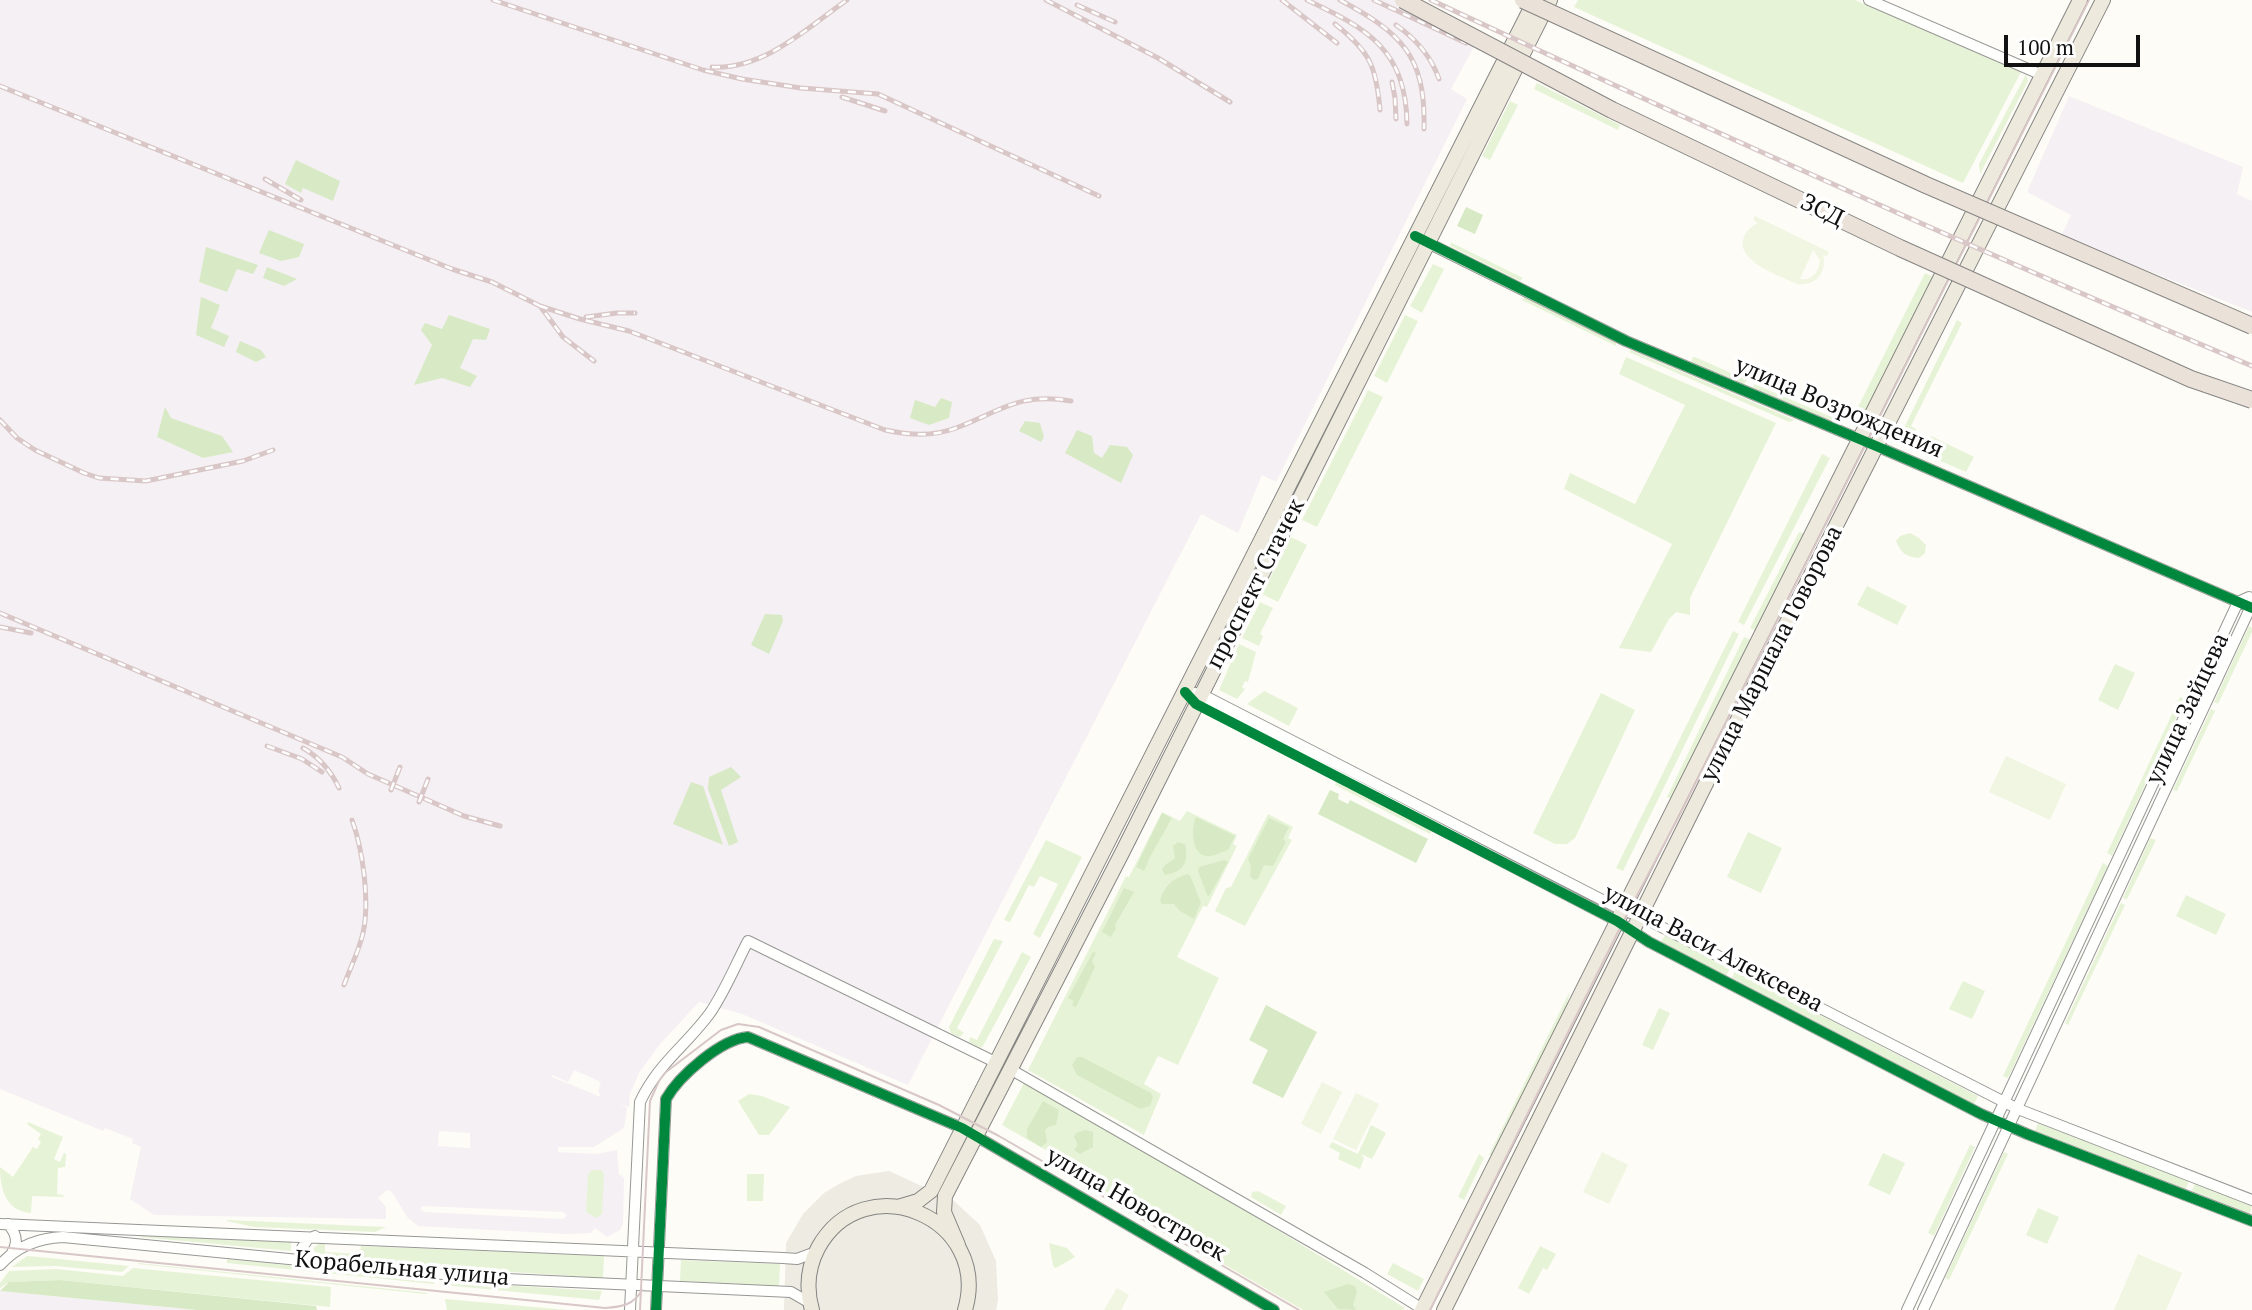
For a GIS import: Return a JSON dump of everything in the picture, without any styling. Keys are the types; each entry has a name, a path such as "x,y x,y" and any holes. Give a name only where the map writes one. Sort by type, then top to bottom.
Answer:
{"highway":[{"name":"ЗСД","path":"1403,0 1612,110 1900,248 2192,379 2252,400"},
{"path":"1523,0 1927,185 2252,326"}],"main road":[{"name":"проспект Стачек","path":"965,1310 969,1281 965,1262 946,1220 944,1203 1199,699 1535,0"},
{"name":"проспект Стачек","path":"898,1207 918,1201 931,1191 1185,692 1421,240 1550,0"},
{"name":"улица Маршала Говорова","path":"1423,1310 2080,0"},
{"name":"улица Маршала Говорова","path":"1444,1310 1876,446 2103,0"},
{"path":"811,1307 809,1277 816,1252 829,1232 848,1217 872,1208 898,1207 922,1213 942,1226 958,1245"}],"street":[{"path":"1868,0 2042,75"},
{"name":"улица Возрождения","path":"1421,240 1626,341 2248,603"},
{"name":"улица Зайцева","path":"1908,1310 2004,1103 2248,603"},
{"name":"улица Зайцева","path":"1923,1310 2018,1109 2248,603"},
{"name":"улица Васи Алексеева","path":"1185,692 1620,916 1632,932 1996,1121 2252,1221"},
{"name":"улица Васи Алексеева","path":"1620,916 1640,916 2004,1103 2252,1200"},
{"path":"630,1310 640,1102 661,1066 709,1013 748,941 995,1062"},
{"name":"улица Новостроек","path":"656,1310 666,1099 687,1073 738,1038 755,1038 962,1128 1275,1310"},
{"path":"1010,1069 1365,1273 1423,1310"},
{"path":"4,1224 13,1231 17,1242 12,1253"},
{"name":"Корабельная улица","path":"4,1224 797,1259 816,1252"},
{"path":"312,1261 306,1257 302,1248 307,1240 315,1236"},
{"name":"Корабельная улица","path":"0,1265 12,1253 37,1240 63,1237 484,1278 791,1292 811,1307"}],"shaded area":[{"path":"0,0 1398,0 1480,36 1451,89 1467,99 1276,482 1262,475 1238,533 1201,514 908,1085 742,1014 699,1002 660,1044 639,1073 630,1094 629,1107 620,1104 627,1108 624,1128 594,1147 558,1147 558,1152 596,1154 617,1150 619,1174 624,1178 623,1224 620,1230 607,1237 595,1228 591,1233 566,1234 418,1226 408,1218 391,1191 387,1190 378,1198 386,1207 386,1219 154,1215 130,1199 141,1147 132,1143 133,1139 105,1128 103,1131 0,1089","holes":["574,1070 601,1082 598,1091 601,1097 552,1077 568,1082","439,1131 470,1133 470,1148 438,1146","423,1206 563,1212 567,1215 563,1219 424,1212 420,1209"]},
{"path":"2069,96 2243,167 2237,194 2252,201 2252,312 2061,236 2071,215 2027,192"},
{"path":"889,1171 954,1201 980,1225 996,1261 996,1310 784,1310 786,1243 803,1214 824,1193 839,1184 856,1176"},
{"path":"0,1291 197,1310 0,1310"}],"green space":[{"path":"1578,0 1855,0 2021,72 1963,183 1574,7"},
{"path":"2026,74 2028,81 1980,174 1979,164"},
{"path":"1537,83 1620,125 1618,130 1534,89"},
{"path":"1510,101 1518,105 1490,160 1482,156"},
{"path":"296,160 340,181 333,201 303,188 301,193 285,184"},
{"path":"1466,207 1483,215 1475,234 1457,226"},
{"path":"1755,216 1829,252 1827,256 1823,255 1822,273 1819,277 1810,283 1797,284 1753,261 1743,248 1743,240 1745,234 1758,223 1753,220","holes":["1813,250 1820,260 1814,275 1808,279 1800,279"]},
{"path":"269,230 304,244 299,257 281,261 259,253"},
{"path":"1451,243 1523,278 1520,281 1450,246"},
{"path":"206,247 258,265 253,274 237,269 227,292 199,282"},
{"path":"1433,264 1444,269 1422,313 1410,306"},
{"path":"267,267 297,279 284,286 263,278"},
{"path":"1925,273 1933,277 1862,418 1854,415"},
{"path":"201,297 220,305 211,328 229,336 224,347 196,335"},
{"path":"1524,297 1616,343 1616,346 1522,300"},
{"path":"449,315 490,329 486,340 473,339 460,368 477,376 470,387 442,378 414,385 432,345 421,330 425,323 442,329"},
{"path":"1405,315 1418,321 1387,383 1374,376"},
{"path":"1957,320 1962,323 1911,426 1916,429 1914,435 1928,442 1931,436 1974,457 1966,472 1897,442"},
{"path":"240,341 261,350 266,357 256,362 236,352"},
{"path":"1631,350 1795,420 1789,422 1629,352"},
{"path":"1626,357 1776,423 1690,598 1690,615 1676,612 1669,619 1651,652 1619,648 1672,544 1564,489 1570,473 1635,504 1685,405 1619,374"},
{"path":"1693,357 1747,380 1744,384 1691,362"},
{"path":"1754,384 1843,422 1842,425 1753,388"},
{"path":"1368,390 1383,397 1317,527 1302,520"},
{"path":"941,398 952,402 949,418 929,425 910,418 915,400 935,407"},
{"path":"165,407 171,418 222,436 233,452 203,458 157,437"},
{"path":"1025,421 1040,423 1044,437 1041,442 1019,431"},
{"path":"1077,430 1092,436 1094,453 1102,458 1110,445 1127,447 1133,455 1121,483 1065,453"},
{"path":"1822,454 1830,458 1744,625 1738,622"},
{"path":"1799,532 1805,534 1756,631 1750,628"},
{"path":"1910,533 1926,545 1925,553 1919,558 1904,554 1896,541 1900,536"},
{"path":"1291,537 1307,545 1278,602 1262,594"},
{"path":"1867,586 1907,606 1897,625 1857,605"},
{"path":"1260,602 1273,608 1260,634 1263,636 1259,646 1242,638"},
{"path":"765,614 782,615 783,621 769,654 751,645"},
{"path":"2249,626 2252,632 2218,704 2214,702"},
{"path":"1733,631 1739,634 1623,871 1616,868"},
{"path":"1744,637 1751,640 1673,800 1667,797"},
{"path":"1239,644 1256,652 1248,682 1245,681 1242,687 1245,689 1237,699 1219,690"},
{"path":"2115,664 2135,673 2118,710 2098,700"},
{"path":"1264,691 1298,708 1289,726 1247,704"},
{"path":"1601,693 1635,710 1575,838 1567,844 1555,844 1533,833"},
{"path":"2180,697 2185,699 2112,856 2107,853"},
{"path":"2211,709 2215,711 2177,791 2173,790"},
{"path":"2006,756 2066,784 2050,820 1989,792"},
{"path":"731,767 741,777 721,790 738,842 729,846 708,789 709,777"},
{"path":"691,782 703,786 723,845 673,824"},
{"path":"1336,782 1432,831 1430,834 1335,785"},
{"path":"1330,790 1339,794 1338,799 1348,804 1350,800 1428,839 1416,863 1318,814"},
{"path":"1187,811 1237,835 1233,844 1237,846 1207,907 1203,906 1177,957 1219,978 1178,1065 1158,1056 1144,1084 1161,1094 1144,1135 1028,1070 1126,876 1129,877 1162,812 1180,821"},
{"path":"1162,813 1172,818 1144,871 1136,867"},
{"path":"1268,814 1293,827 1288,838 1292,840 1245,926 1215,911 1226,888 1231,887"},
{"path":"1196,817 1235,836 1228,850 1206,856 1197,850 1193,833"},
{"path":"1269,818 1289,827 1283,839 1286,842 1273,866 1264,865 1258,879 1254,880 1250,876 1251,865 1248,859"},
{"path":"1748,832 1782,848 1761,893 1727,877"},
{"path":"2150,838 2156,840 2127,899 2123,898"},
{"path":"1046,840 1082,857 1040,938 1033,934 1058,884 1040,876 1034,887 1029,885 1010,922 1004,920"},
{"path":"1178,842 1185,844 1184,865 1181,869 1165,875 1162,870 1175,858 1173,846"},
{"path":"1224,860 1228,862 1209,896 1198,871 1199,867"},
{"path":"2103,863 2108,866 2008,1078 2003,1076"},
{"path":"1187,874 1190,875 1201,903 1194,919 1174,904 1162,904 1160,901 1169,884"},
{"path":"1124,888 1134,892 1111,937 1102,932"},
{"path":"2186,895 2226,914 2216,935 2176,916"},
{"path":"2121,903 2125,905 2068,1025 2065,1023"},
{"path":"1665,935 1730,968 1726,976 1661,942"},
{"path":"994,939 1003,941 957,1028 964,1033 959,1037 951,1033 949,1027"},
{"path":"1022,952 1031,957 980,1048 969,1042 970,1037 977,1040"},
{"path":"1093,952 1096,953 1092,961 1095,967 1076,1007 1072,1005 1074,1001 1068,998"},
{"path":"1735,971 1978,1096 1974,1104 1732,978"},
{"path":"1963,981 1985,991 1972,1019 1949,1009"},
{"path":"1570,991 1565,1013 1494,1155 1489,1155"},
{"path":"1266,1005 1317,1032 1283,1098 1252,1083 1268,1050 1249,1040"},
{"path":"1659,1008 1670,1013 1653,1050 1642,1045"},
{"path":"1077,1057 1082,1057 1151,1093 1153,1097 1150,1106 1140,1109 1077,1075 1072,1065"},
{"path":"1322,1082 1342,1092 1321,1134 1301,1124"},
{"path":"1024,1083 1212,1190 1405,1308 1303,1310 1083,1183 1053,1163 1056,1156 1002,1125"},
{"path":"1356,1093 1379,1104 1356,1150 1333,1139"},
{"path":"749,1094 790,1107 769,1135 759,1135 738,1101"},
{"path":"1043,1101 1059,1110 1056,1125 1045,1130 1047,1142 1041,1147 1027,1138 1027,1129"},
{"path":"28,1122 63,1137 54,1159 60,1162 64,1153 66,1154 65,1167 58,1168 57,1194 64,1197 32,1196 31,1213 15,1208 10,1203 1,1183 0,1167 13,1177 33,1147 37,1149 41,1134 27,1124"},
{"path":"2038,1123 2189,1181 2186,1189 2035,1131"},
{"path":"1371,1125 1386,1133 1372,1159 1361,1154 1364,1158 1360,1169 1338,1159 1340,1153 1329,1147 1332,1142 1358,1154"},
{"path":"1085,1130 1093,1132 1093,1147 1080,1154 1074,1150 1078,1145 1074,1137 1076,1133"},
{"path":"1970,1145 1975,1147 1934,1236 1928,1233"},
{"path":"1602,1152 1628,1165 1609,1204 1583,1192"},
{"path":"2004,1152 2008,1154 1949,1280 1945,1278"},
{"path":"1883,1153 1905,1163 1890,1195 1868,1185"},
{"path":"1479,1154 1484,1158 1464,1200 1458,1197"},
{"path":"592,1170 601,1170 604,1174 602,1214 596,1218 586,1212 588,1175"},
{"path":"747,1174 764,1174 763,1201 747,1201"},
{"path":"2195,1183 2252,1205 2250,1214 2192,1191"},
{"path":"1258,1191 1286,1206 1281,1215 1251,1197 1252,1192"},
{"path":"2038,1208 2059,1217 2047,1244 2026,1235"},
{"path":"227,1221 386,1227 375,1232 254,1227"},
{"path":"141,1237 291,1242 291,1251"},
{"path":"1049,1243 1067,1248 1075,1257 1056,1268 1053,1266"},
{"path":"318,1244 325,1244 325,1252 360,1254 361,1246 604,1256 603,1278 451,1268 318,1255 313,1249"},
{"path":"1540,1246 1556,1254 1547,1270 1543,1268 1529,1294 1518,1288"},
{"path":"2138,1254 2182,1273 2166,1310 2114,1310"},
{"path":"27,1256 129,1266 122,1272 56,1266 12,1267"},
{"path":"227,1259 433,1280 434,1284 227,1263"},
{"path":"681,1260 780,1264 779,1286 680,1281"},
{"path":"138,1263 429,1293 425,1294"},
{"path":"1393,1263 1424,1279 1418,1291 1387,1274"},
{"path":"133,1268 331,1287 330,1307 60,1280 9,1282 0,1288 0,1283 9,1271 56,1269 123,1276"},
{"path":"60,1280 316,1306 317,1310 197,1310 0,1291 9,1282"},
{"path":"447,1282 602,1291 599,1300 444,1285"},
{"path":"1348,1284 1355,1286 1357,1292 1353,1305 1356,1310 1338,1309 1324,1292"},
{"path":"1117,1288 1129,1295 1121,1310 1104,1310"},
{"path":"445,1299 568,1310 447,1310"}],"tram line":[{"path":"1430,1310 2089,0"},
{"path":"640,1310 650,1101 666,1072 721,1030 738,1024 759,1027 939,1105 999,1136 1299,1310"},
{"path":"0,1247 605,1308 626,1304 635,1299 642,1290"}],"railway":[{"path":"493,0 703,70 801,88 878,94 1099,196"},
{"path":"712,67 731,66 767,55 847,0"},
{"path":"1046,0 1158,58 1230,102"},
{"path":"1282,0 1337,43"},
{"path":"1307,0 1348,21 1380,45 1400,77 1407,124"},
{"path":"1340,0 1379,24 1406,49 1420,82 1424,129"},
{"path":"1374,0 1466,43"},
{"path":"1431,0 1840,187 2252,366"},
{"path":"1077,5 1115,22"},
{"path":"1335,24 1356,43 1369,61 1376,82 1380,110"},
{"path":"1396,25 1422,49 1439,79"},
{"path":"1392,82 1396,119"},
{"path":"0,86 452,269 492,282 540,306 563,337 594,361"},
{"path":"842,97 885,111"},
{"path":"265,179 301,200"},
{"path":"540,306 629,331 894,432 938,433 1024,401 1071,401"},
{"path":"586,317 635,313"},
{"path":"0,420 17,438 35,450 99,478 146,481 243,461 273,450"},
{"path":"0,613 342,757 368,774 464,816 500,826"},
{"path":"0,627 31,633"},
{"path":"267,746 302,759 322,772"},
{"path":"303,748 324,765 339,788"},
{"path":"391,790 400,767"},
{"path":"419,802 428,779"},
{"path":"344,985 361,940 366,906 362,861 352,820"}],"cycle path":[{"path":"1415,236 1626,341 2252,608"},
{"path":"1185,692 1196,704 1617,921 1649,942 1981,1114 2252,1221"},
{"path":"656,1310 666,1099 680,1080 702,1060 726,1044 748,1037 962,1128 1274,1310"}]}
